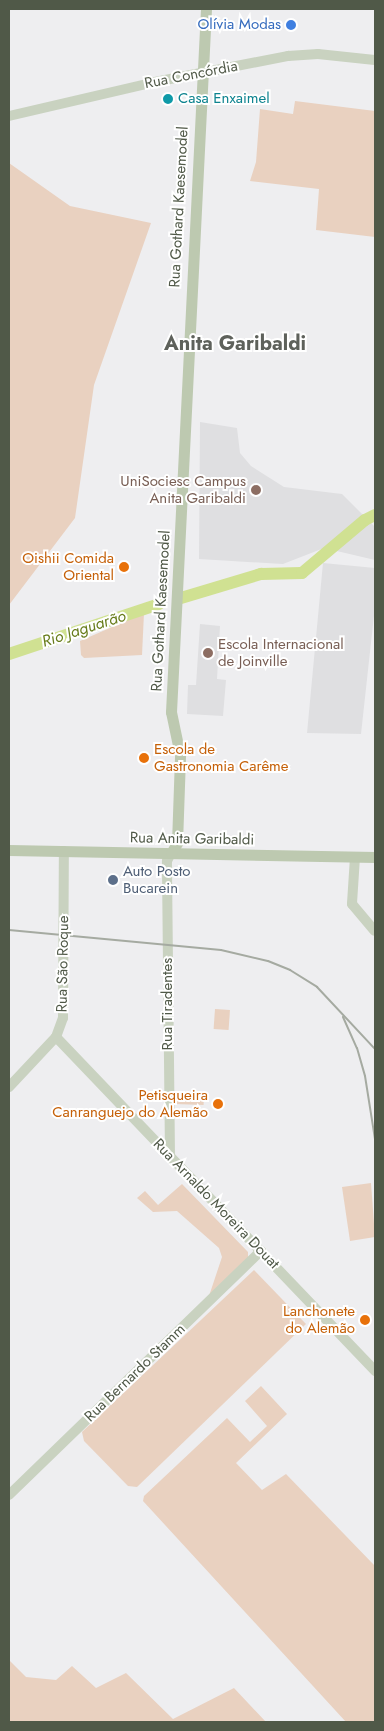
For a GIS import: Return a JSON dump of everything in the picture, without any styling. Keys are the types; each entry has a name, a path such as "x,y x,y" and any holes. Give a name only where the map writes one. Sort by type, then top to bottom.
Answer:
{"main road":[{"name":"Rua Gothard Kaesemodel","path":"171,853 177,843 180,755 171,712 200,73 206,9"},
{"name":"Rua Anita Garibaldi","path":"9,850 375,858"}],"street":[{"name":"Rua Concórdia","path":"9,116 200,73 301,54 375,60"},
{"name":"Rua São Roque","path":"9,1087 56,1037 63,1018 64,851"},
{"name":"Rua Tiradentes","path":"170,1156 167,861 171,853"},
{"path":"355,857 352,904 375,931"},
{"path":"63,1018 72,1053"},
{"name":"Rua Arnaldo Moreira Douat","path":"56,1037 375,1371"},
{"path":"151,1136 160,1136 169,1128"},
{"name":"Rua Bernardo Stamm","path":"9,1495 261,1251"}],"shaded area":[{"path":"295,101 375,111 375,237 316,230 319,189 250,181 256,162 260,109 293,114"},
{"path":"9,163 70,206 151,223 94,385 75,518 9,605"},
{"name":"UniSociesc Campus Anita Garibaldi","path":"200,422 237,428 240,453 251,466 284,487 342,494 375,527 375,560 324,548 283,564 199,559"},
{"path":"323,563 375,568 375,606 361,734 307,733"},
{"path":"144,613 142,655 84,658 81,655 80,641"},
{"name":"Escola Internacional de Joinville","path":"200,624 220,626 217,679 226,680 223,716 187,714 188,685 196,685"},
{"path":"215,1009 230,1010 229,1030 214,1029"},
{"path":"175,1092 204,1093 204,1105 175,1104"},
{"path":"371,1183 375,1237 350,1241 342,1187"},
{"path":"182,1184 248,1252 248,1258 209,1296 222,1257 219,1248 177,1211 153,1212 137,1198 145,1191 158,1205"},
{"path":"254,1270 306,1324 137,1487 128,1486 84,1441 82,1432"},
{"path":"261,1386 287,1414 236,1463 262,1490 286,1474 375,1566 375,1722 346,1722 143,1501 144,1496 227,1418 250,1442 267,1426 245,1401"},
{"path":"9,1660 26,1677 56,1680 72,1666 96,1688 126,1673 173,1719 234,1688 266,1722 9,1722"}],"waterway":[{"name":"Rio Jaguarão","path":"181,598 261,574 302,573 365,520 375,515"},
{"name":"Rio Jaguarão","path":"9,654 159,604"}],"railway":[{"path":"9,930 221,950 268,961 290,970 317,987 375,1049"},
{"path":"343,1017 357,1048 365,1076 375,1139"}],"place":[{"name":"Olívia Modas","path":"291,25"},
{"name":"Casa Enxaimel","path":"168,99"},
{"name":"UniSociesc Campus Anita Garibaldi","path":"256,490"},
{"name":"Oishii Comida Oriental","path":"124,567"},
{"name":"Escola Internacional de Joinville","path":"208,653"},
{"name":"Escola de Gastronomia Carême","path":"144,758"},
{"name":"Auto Posto Bucarein","path":"113,880"},
{"name":"Petisqueira Canranguejo do Alemão","path":"218,1104"},
{"name":"Lanchonete do Alemão","path":"365,1320"}],"district":[{"name":"Anita Garibaldi","path":"235,343"}]}
